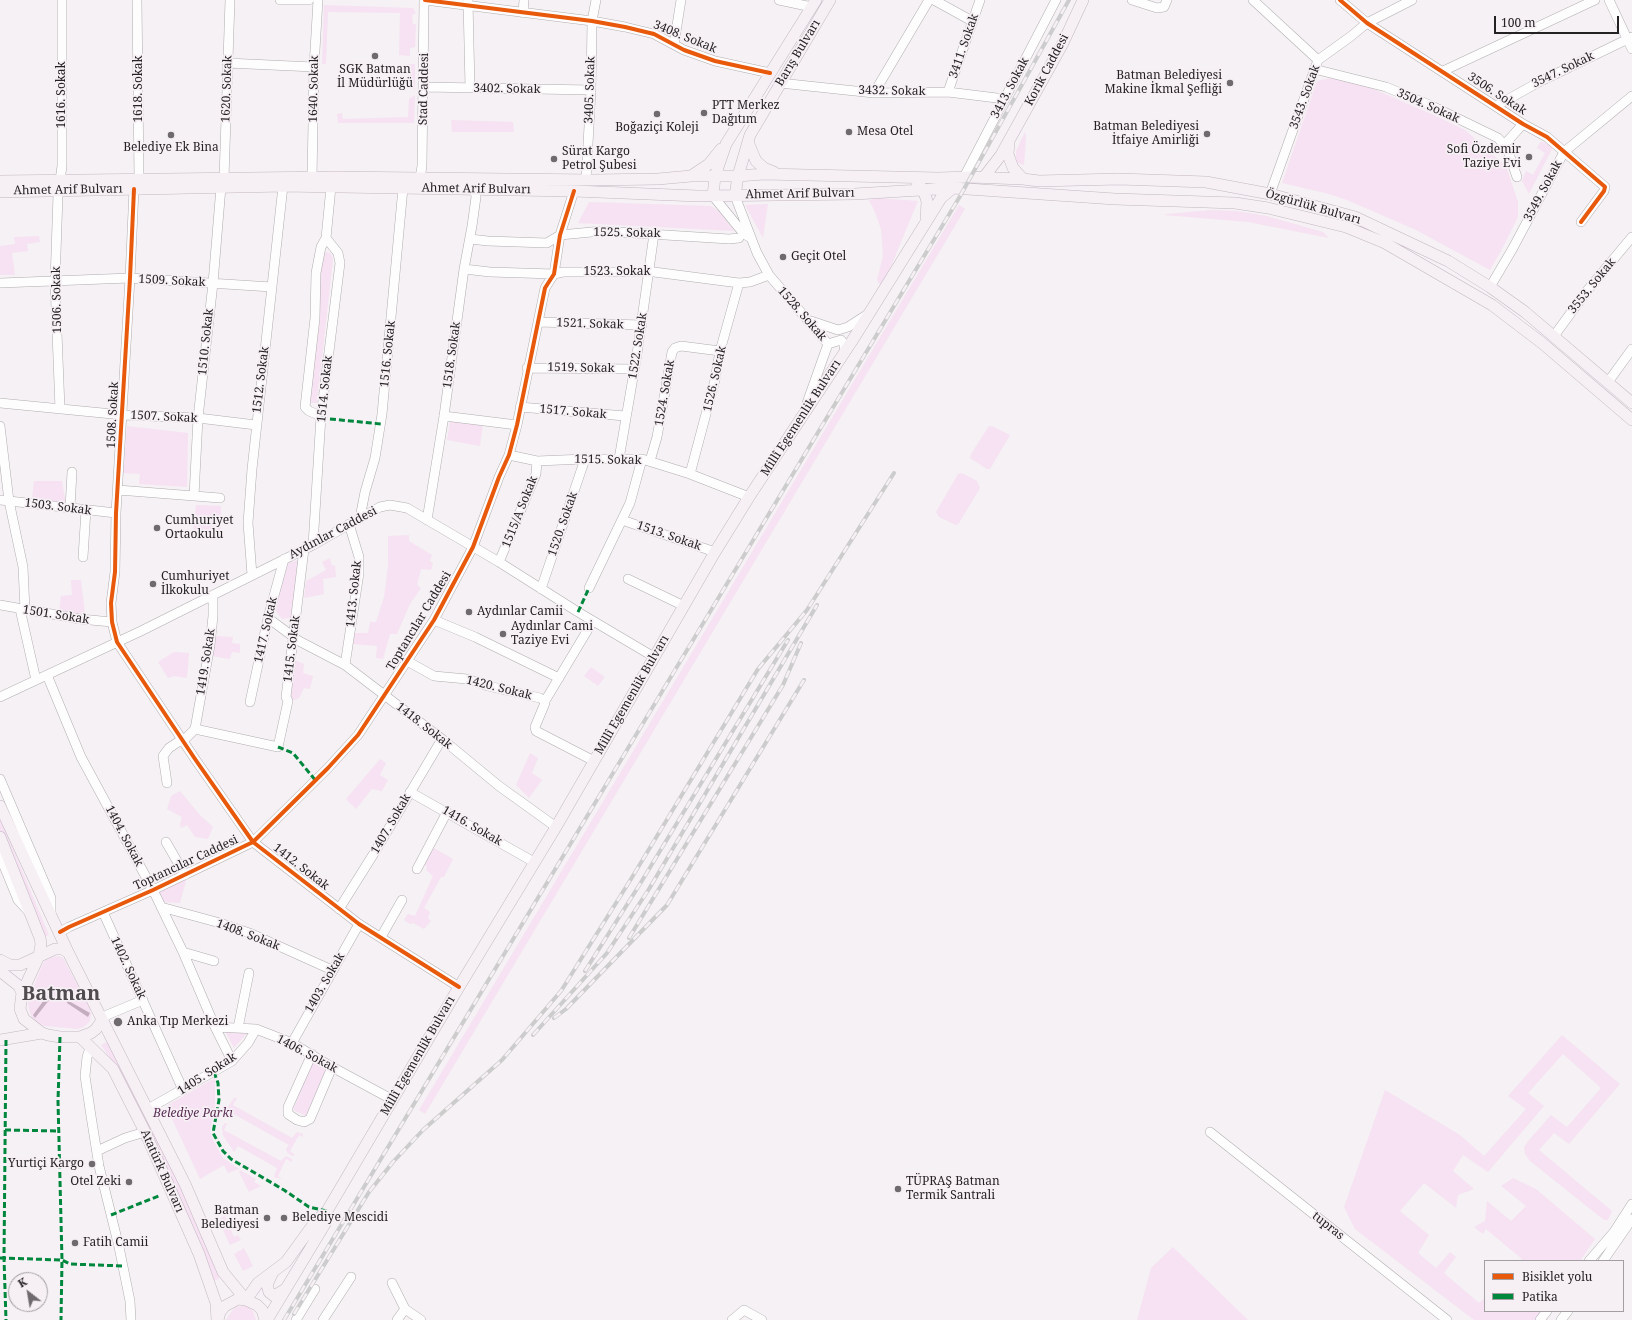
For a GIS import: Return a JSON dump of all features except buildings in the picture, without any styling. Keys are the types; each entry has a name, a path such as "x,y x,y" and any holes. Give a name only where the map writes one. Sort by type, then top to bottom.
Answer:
{"main road":[{"name":"Barış Bulvarı","path":"735,196 738,176 750,134 830,0"},
{"name":"Korik Caddesi","path":"984,177 993,167 1010,140 1063,43 1083,0"},
{"name":"Barış Bulvarı","path":"713,196 715,176 726,144 814,3"},
{"name":"Korik Caddesi","path":"1010,140 1008,154 1013,168 1023,179"},
{"path":"748,142 756,161 764,168 778,174"},
{"path":"691,176 708,164 726,144"},
{"name":"Ahmet Arif Bulvarı","path":"0,181 134,189 312,178 586,180 658,179 691,176 778,174 938,178"},
{"path":"910,177 923,189 927,201 925,223"},
{"name":"Özgürlük Bulvarı","path":"938,178 984,177 1039,181 1078,179 1206,182 1270,194 1355,217 1448,261 1490,287 1525,312 1632,403"},
{"name":"Ahmet Arif Bulvarı","path":"0,192 139,178 283,186 574,191 713,196 855,194 952,188"},
{"path":"1156,200 1159,181"},
{"name":"Özgürlük Bulvarı","path":"952,188 962,190 1235,203 1268,208 1346,227 1384,242 1492,305 1542,343 1632,420"},
{"name":"Millî Egemenlik Bulvarı","path":"327,1211 459,987 556,827 715,552 749,497 845,352 941,198 952,188"},
{"path":"0,806 52,917 64,929 68,952 102,1020 96,1029 80,1037 60,1037 48,1035 42,1033 24,1019 20,1009 22,993 39,956 41,944 0,837"},
{"path":"20,965 34,949 38,934"},
{"path":"0,960 10,966 20,965 55,949 62,949 68,952"},
{"path":"0,971 19,986 22,993"},
{"name":"Atatürk Bulvarı","path":"102,1020 148,1109 184,1184 223,1272 246,1300 257,1305 262,1310 266,1320"},
{"path":"0,1040 42,1033"},
{"name":"Atatürk Bulvarı","path":"80,1037 113,1069 145,1132 207,1276 216,1303 218,1320"},
{"path":"218,1320 220,1312 225,1306 231,1302 246,1300 258,1283 273,1274 286,1262 315,1222 327,1211"},
{"path":"266,1320 325,1224 327,1211"},
{"path":"223,1272 238,1282 247,1283 273,1274"},
{"path":"207,1276 213,1284 220,1286 224,1282 223,1272"},
{"path":"273,1274 267,1285 269,1292 274,1296 285,1289"}],"street":[{"name":"1616. Sokak","path":"60,185 62,166 62,0"},
{"name":"1618. Sokak","path":"137,0 139,178"},
{"name":"1620. Sokak","path":"222,183 230,0"},
{"path":"280,0 309,0"},
{"name":"1640. Sokak","path":"312,178 314,68 318,0"},
{"name":"3408. Sokak","path":"424,0 468,3 523,13 592,21 625,27 654,34 684,50 715,60 770,74"},
{"name":"Stad Caddesi","path":"420,178 422,166 424,87 424,0"},
{"path":"523,13 524,0"},
{"name":"3405. Sokak","path":"586,180 591,90 592,21 596,0"},
{"path":"674,44 681,0"},
{"path":"779,0 814,3"},
{"path":"874,93 929,0"},
{"path":"934,0 972,21"},
{"name":"3411. Sokak","path":"948,92 980,0"},
{"name":"3413. Sokak","path":"964,177 1056,0"},
{"path":"1132,0 1157,8 1164,6 1167,0"},
{"path":"1253,0 1318,60"},
{"name":"3506. Sokak","path":"1340,0 1367,23 1523,124 1547,137 1605,187 1581,222"},
{"name":"3543. Sokak","path":"1270,194 1318,60 1367,23 1412,0"},
{"path":"1443,71 1595,0"},
{"path":"1609,0 1630,38 1632,49"},
{"path":"468,3 470,88"},
{"name":"3547. Sokak","path":"1496,106 1538,82 1630,38"},
{"path":"227,63 314,68"},
{"name":"3504. Sokak","path":"1314,69 1386,87 1432,106 1498,138 1507,148 1517,177"},
{"name":"3432. Sokak","path":"780,83 874,93 948,92 1005,99"},
{"name":"3402. Sokak","path":"424,87 591,90"},
{"name":"3549. Sokak","path":"1490,287 1514,248 1564,152 1632,96"},
{"path":"1504,145 1523,124"},
{"name":"1510. Sokak","path":"194,496 198,418 213,283 222,183"},
{"name":"1506. Sokak","path":"60,185 55,282 60,410"},
{"name":"1512. Sokak","path":"252,575 248,523 256,425 283,186"},
{"path":"321,416 309,411 305,406 315,318 316,273 321,246 326,238 331,187"},
{"name":"1516. Sokak","path":"360,518 364,492 375,458 382,414 402,188"},
{"name":"1508. Sokak","path":"117,642 112,622 111,603 115,572 116,512 134,189"},
{"name":"1518. Sokak","path":"427,520 444,416 464,270 470,239 476,196 475,190"},
{"name":"Toptancılar Caddesi","path":"64,929 153,890 253,842 324,772 353,740 385,695 434,620 473,547 499,477 509,455 517,424 527,368 545,288 554,274 560,235 574,191"},
{"path":"713,196 744,234 752,239"},
{"name":"1528. Sokak","path":"735,196 758,253 769,275 828,344 803,414"},
{"name":"1525. Sokak","path":"470,239 488,241 547,242 560,235 602,231 729,239 739,238"},
{"name":"1522. Sokak","path":"619,459 642,325 654,234"},
{"name":"3553. Sokak","path":"1554,336 1586,292 1632,237"},
{"name":"1514. Sokak","path":"308,547 321,416 340,263 338,253 326,238"},
{"name":"1523. Sokak","path":"464,270 554,274 563,272 649,272 738,283 750,282 769,275"},
{"name":"1509. Sokak","path":"0,283 130,278 272,287"},
{"name":"1526. Sokak","path":"690,474 716,380 720,352 738,283"},
{"path":"808,319 838,330 848,327 868,314"},
{"name":"1521. Sokak","path":"538,322 642,325"},
{"path":"828,344 840,340 844,344 845,352"},
{"name":"1524. Sokak","path":"590,588 630,503 646,460 657,437 672,352 675,348 681,346 720,352"},
{"path":"1608,382 1632,349"},
{"name":"1519. Sokak","path":"527,368 634,369"},
{"name":"1507. Sokak","path":"0,403 122,415 198,418 256,425"},
{"name":"1517. Sokak","path":"520,407 626,416"},
{"path":"444,416 517,424"},
{"path":"0,432 5,501 23,567 23,610 36,680"},
{"name":"1515. Sokak","path":"509,455 537,460 646,460 690,474 749,497"},
{"name":"1520. Sokak","path":"541,589 585,459"},
{"name":"1515/A Sokak","path":"499,562 536,474 537,460"},
{"path":"70,508 72,472"},
{"path":"118,490 220,498"},
{"name":"1503. Sokak","path":"5,501 116,512"},
{"name":"Aydınlar Caddesi","path":"0,697 47,676 213,595 308,547 380,507 390,504 407,508 499,562 654,657"},
{"path":"83,557 86,510"},
{"name":"1513. Sokak","path":"622,520 715,552"},
{"name":"1413. Sokak","path":"345,665 359,565 359,558 348,524"},
{"name":"1415. Sokak","path":"195,729 278,747 288,701 286,697 292,636 308,547"},
{"name":"1417. Sokak","path":"250,702 268,618 284,559"},
{"path":"628,579 684,606"},
{"name":"1419. Sokak","path":"195,729 210,645 213,616 213,595"},
{"name":"1501. Sokak","path":"0,605 80,619 112,622"},
{"name":"1418. Sokak","path":"268,618 292,636 345,665 442,739 499,786 556,827"},
{"path":"434,620 475,637 559,678"},
{"path":"545,700 593,621"},
{"name":"1412. Sokak","path":"117,642 253,842 359,924 459,987"},
{"name":"1420. Sokak","path":"407,661 434,676 467,679 488,686 545,700 535,727 536,731 594,761"},
{"name":"1404. Sokak","path":"47,676 81,757 153,890 183,952 215,1027 232,1061"},
{"path":"167,782 163,756 169,748 178,742 183,741 195,729"},
{"name":"1407. Sokak","path":"339,909 442,739"},
{"path":"0,779 51,898 52,917"},
{"name":"1416. Sokak","path":"410,792 534,862"},
{"path":"417,869 447,812"},
{"path":"166,842 185,875"},
{"path":"0,856 18,900 30,913"},
{"path":"381,937 402,900"},
{"name":"1408. Sokak","path":"161,908 220,923 252,934 332,970"},
{"name":"1402. Sokak","path":"103,912 183,1090"},
{"name":"1403. Sokak","path":"292,1042 359,924"},
{"path":"183,952 214,961"},
{"path":"238,1028 249,973"},
{"path":"102,1020 107,1015 143,1000"},
{"name":"1406. Sokak","path":"215,1027 256,1029 292,1042 332,1067 393,1100"},
{"name":"1405. Sokak","path":"148,1109 232,1061 248,1043 256,1029"},
{"path":"90,1048 85,1076 96,1151 120,1247 130,1301 131,1320"},
{"path":"312,1054 288,1107 288,1114 297,1120 304,1122 310,1119 332,1067"},
{"path":"96,1151 126,1138 145,1132"},
{"name":"tupras","path":"1210,1132 1447,1320"},
{"path":"1590,1260 1614,1232 1632,1204"},
{"path":"1604,1260 1632,1219"},
{"path":"323,1320 351,1277"},
{"path":"392,1283 405,1309 421,1320"},
{"path":"296,1320 315,1288"},
{"path":"397,1320 405,1309"},
{"path":"732,1320 744,1310"},
{"path":"740,1320 744,1310"},
{"path":"744,1310 762,1320"},
{"path":"1540,1320 1547,1312"},
{"path":"1561,1320 1567,1312"}],"green space":[{"path":"324,5 413,8 416,13 412,15 413,24 416,24 415,47 410,48 410,56 399,55 400,13 328,12 326,64 322,64"},
{"path":"409,64 415,64 415,90 410,85"},
{"path":"1331,78 1362,84 1465,130 1506,166 1518,202 1518,217 1490,270 1416,230 1347,200 1329,194 1282,183 1317,81"},
{"path":"415,95 414,123 338,123 337,114 342,113 343,119 408,117 409,99"},
{"path":"451,120 513,122 514,132 452,132"},
{"path":"1025,132 1024,165 1018,163 1016,160 1016,151"},
{"path":"1541,141 1551,146 1552,149 1529,194 1522,181 1526,171 1533,175 1545,153 1537,148"},
{"path":"879,198 918,201 882,288 877,280 883,256 881,229 869,200"},
{"path":"589,202 711,206 720,212 734,231 578,223"},
{"path":"768,204 763,238 745,205"},
{"path":"959,205 965,209 425,1114 419,1110"},
{"path":"1211,210 1236,211 1267,216 1323,232 1329,238 1248,222 1164,215"},
{"path":"39,236 40,242 27,244 28,251 12,253 15,275 0,275 0,246 15,244 14,237"},
{"path":"327,252 331,254 333,259 317,403 312,403 308,400 322,258 323,253"},
{"path":"454,419 483,424 480,446 447,440 450,421"},
{"path":"127,426 188,433 187,487 139,484 140,474 123,473"},
{"path":"989,426 1010,435 990,469 987,469 970,458"},
{"path":"962,473 977,481 980,488 959,523 956,525 939,517 936,512 958,474"},
{"path":"34,481 62,481 66,505 32,499"},
{"path":"196,505 221,506 221,533 193,535"},
{"path":"409,535 409,541 432,555 430,561 433,563 431,570 421,569 417,585 421,588 410,604 397,634 390,634 383,659 376,658 377,646 353,644 354,633 368,633 370,622 376,622 384,597 388,566 388,536"},
{"path":"330,558 332,566 335,565 336,577 323,579 324,594 304,598 306,581 326,570 322,562"},
{"path":"299,560 295,617 282,619 276,611 284,564"},
{"path":"71,580 81,580 85,614 59,612 61,596 72,595"},
{"path":"216,636 233,637 232,643 240,644 240,653 232,652 230,659 211,656"},
{"path":"174,652 189,653 187,678 174,676 168,678 158,662"},
{"path":"294,660 304,664 303,673 313,676 310,689 304,688 299,698 294,700 291,699 290,690"},
{"path":"591,667 605,677 598,686 584,676"},
{"path":"530,753 538,758 532,773 542,780 529,798 516,785"},
{"path":"380,759 386,763 380,775 388,780 382,791 372,789 356,809 346,799"},
{"path":"180,791 200,815 213,827 208,839 195,837 187,825 181,828 180,824 182,817 167,809 171,796"},
{"path":"1,820 49,935 44,937 0,831"},
{"path":"434,848 453,859 444,877 441,877 424,908 430,912 428,918 431,921 424,929 404,920 408,914 415,916 433,876 426,870 427,867 423,863"},
{"path":"187,877 180,903 163,902 157,891"},
{"path":"58,956 63,958 89,1006 91,1014 90,1021 84,1027 77,1029 45,1026 34,1021 30,1013 28,1003 41,968 45,960"},
{"path":"224,1029 247,1033 234,1048"},
{"path":"1562,1035 1620,1084 1569,1144 1554,1133 1539,1150 1612,1211 1608,1220 1604,1220 1530,1161 1525,1154 1524,1147 1551,1115 1567,1127 1601,1088 1563,1054 1528,1093 1544,1106 1488,1172 1463,1155 1453,1171 1474,1189 1458,1195 1456,1208 1424,1183 1400,1211 1429,1235 1418,1253 1436,1268 1450,1252 1456,1257 1444,1273 1479,1303 1484,1299 1484,1312 1545,1312 1539,1320 1474,1320 1355,1229 1344,1207 1385,1090 1460,1135 1484,1156 1526,1109 1508,1096"},
{"path":"109,1041 148,1117 190,1207 221,1276 217,1280 213,1280 118,1070 101,1045"},
{"path":"312,1061 327,1067 306,1116 293,1110"},
{"name":"Belediye Parkı","path":"215,1078 215,1110 210,1130 212,1138 223,1158 239,1169 228,1173 224,1165 200,1179 166,1106"},
{"path":"234,1098 237,1098 233,1105 292,1138 297,1132 303,1134 303,1137 299,1135 290,1151 295,1155 292,1156 287,1152 286,1149 289,1145 230,1112 226,1117 224,1115 226,1110"},
{"path":"225,1123 227,1123 224,1130 281,1161 286,1156 292,1159 292,1162 286,1159 278,1176 282,1179 274,1177 277,1168 238,1146 234,1152 223,1135 222,1127"},
{"path":"240,1170 256,1179 254,1182 261,1186 249,1192 239,1172"},
{"path":"1513,1178 1536,1189 1595,1239 1581,1260 1521,1260 1522,1259 1486,1229 1483,1234 1474,1227 1485,1221 1487,1201 1511,1221 1526,1206 1501,1186"},
{"path":"225,1216 234,1237 238,1235 241,1240 230,1245 220,1224 221,1218"},
{"path":"1173,1247 1248,1320 1137,1320 1151,1268"},
{"path":"244,1248 253,1266 243,1271 234,1254"},
{"path":"247,1306 253,1311 256,1320 226,1320 236,1307"}],"shaded area":[{"path":"47,996 50,999 35,1018 33,1015"},
{"path":"67,1000 90,1013 88,1017 67,1003"}],"railway":[{"path":"284,1320 959,198 1069,0"},
{"path":"294,1314 369,1192 393,1162 423,1130 502,1060 561,991 631,879 758,669 807,610 894,473"},
{"path":"533,1035 607,953 649,889 817,605"},
{"path":"585,971 640,884 788,640"},
{"path":"629,938 783,685 801,643"},
{"path":"554,1018 566,1009 667,905 804,680"}],"marked path":[{"path":"321,418 381,424"},
{"path":"578,612 589,588"},
{"path":"278,747 293,753 316,781"},
{"path":"60,1037 58,1101 62,1260 61,1320"},
{"path":"6,1040 4,1258 6,1320"},
{"path":"214,1072 218,1083 219,1100 213,1133 223,1151 231,1159 284,1190 309,1207 327,1211"},
{"path":"5,1130 59,1131"},
{"path":"111,1215 161,1195"},
{"path":"0,1258 62,1260 70,1264 123,1266"}],"cycle path":[{"path":"425,0 592,21 625,27 654,34 684,50 715,61 770,73"},
{"path":"1340,0 1367,23 1523,124 1547,137 1604,186 1604,191 1581,222"},
{"path":"134,189 116,513 115,572 111,603 112,622 117,642 195,759 253,842 359,924 459,987"},
{"path":"60,932 153,890 253,842 328,768 358,735 434,620 473,547 499,477 509,455 517,425 545,288 554,274 560,235 574,191"}],"place":[{"name":"SGK Batman İl Müdürlüğü","path":"375,56"},
{"name":"Batman Belediyesi Makine İkmal Şefliği","path":"1230,83"},
{"name":"PTT Merkez Dağıtım","path":"704,113"},
{"name":"Boğaziçi Koleji","path":"657,114"},
{"name":"Mesa Otel","path":"849,132"},
{"name":"Batman Belediyesi İtfaiye Amirliği","path":"1207,134"},
{"name":"Belediye Ek Bina","path":"171,135"},
{"name":"Sofi Özdemir Taziye Evi","path":"1529,157"},
{"name":"Sürat Kargo Petrol Şubesi","path":"554,159"},
{"name":"Geçit Otel","path":"783,257"},
{"name":"Cumhuriyet Ortaokulu","path":"157,528"},
{"name":"Cumhuriyet İlkokulu","path":"153,584"},
{"name":"Aydınlar Camii","path":"469,612"},
{"name":"Aydınlar Cami Taziye Evi","path":"503,634"},
{"name":"Anka Tıp Merkezi","path":"118,1022"},
{"name":"Yurtiçi Kargo","path":"92,1164"},
{"name":"Otel Zeki","path":"129,1182"},
{"name":"TÜPRAŞ Batman Termik Santrali","path":"898,1189"},
{"name":"Batman Belediyesi","path":"267,1218"},
{"name":"Belediye Mescidi","path":"284,1218"},
{"name":"Fatih Camii","path":"75,1243"}],"district":[{"name":"Batman","path":"61,994"}]}
